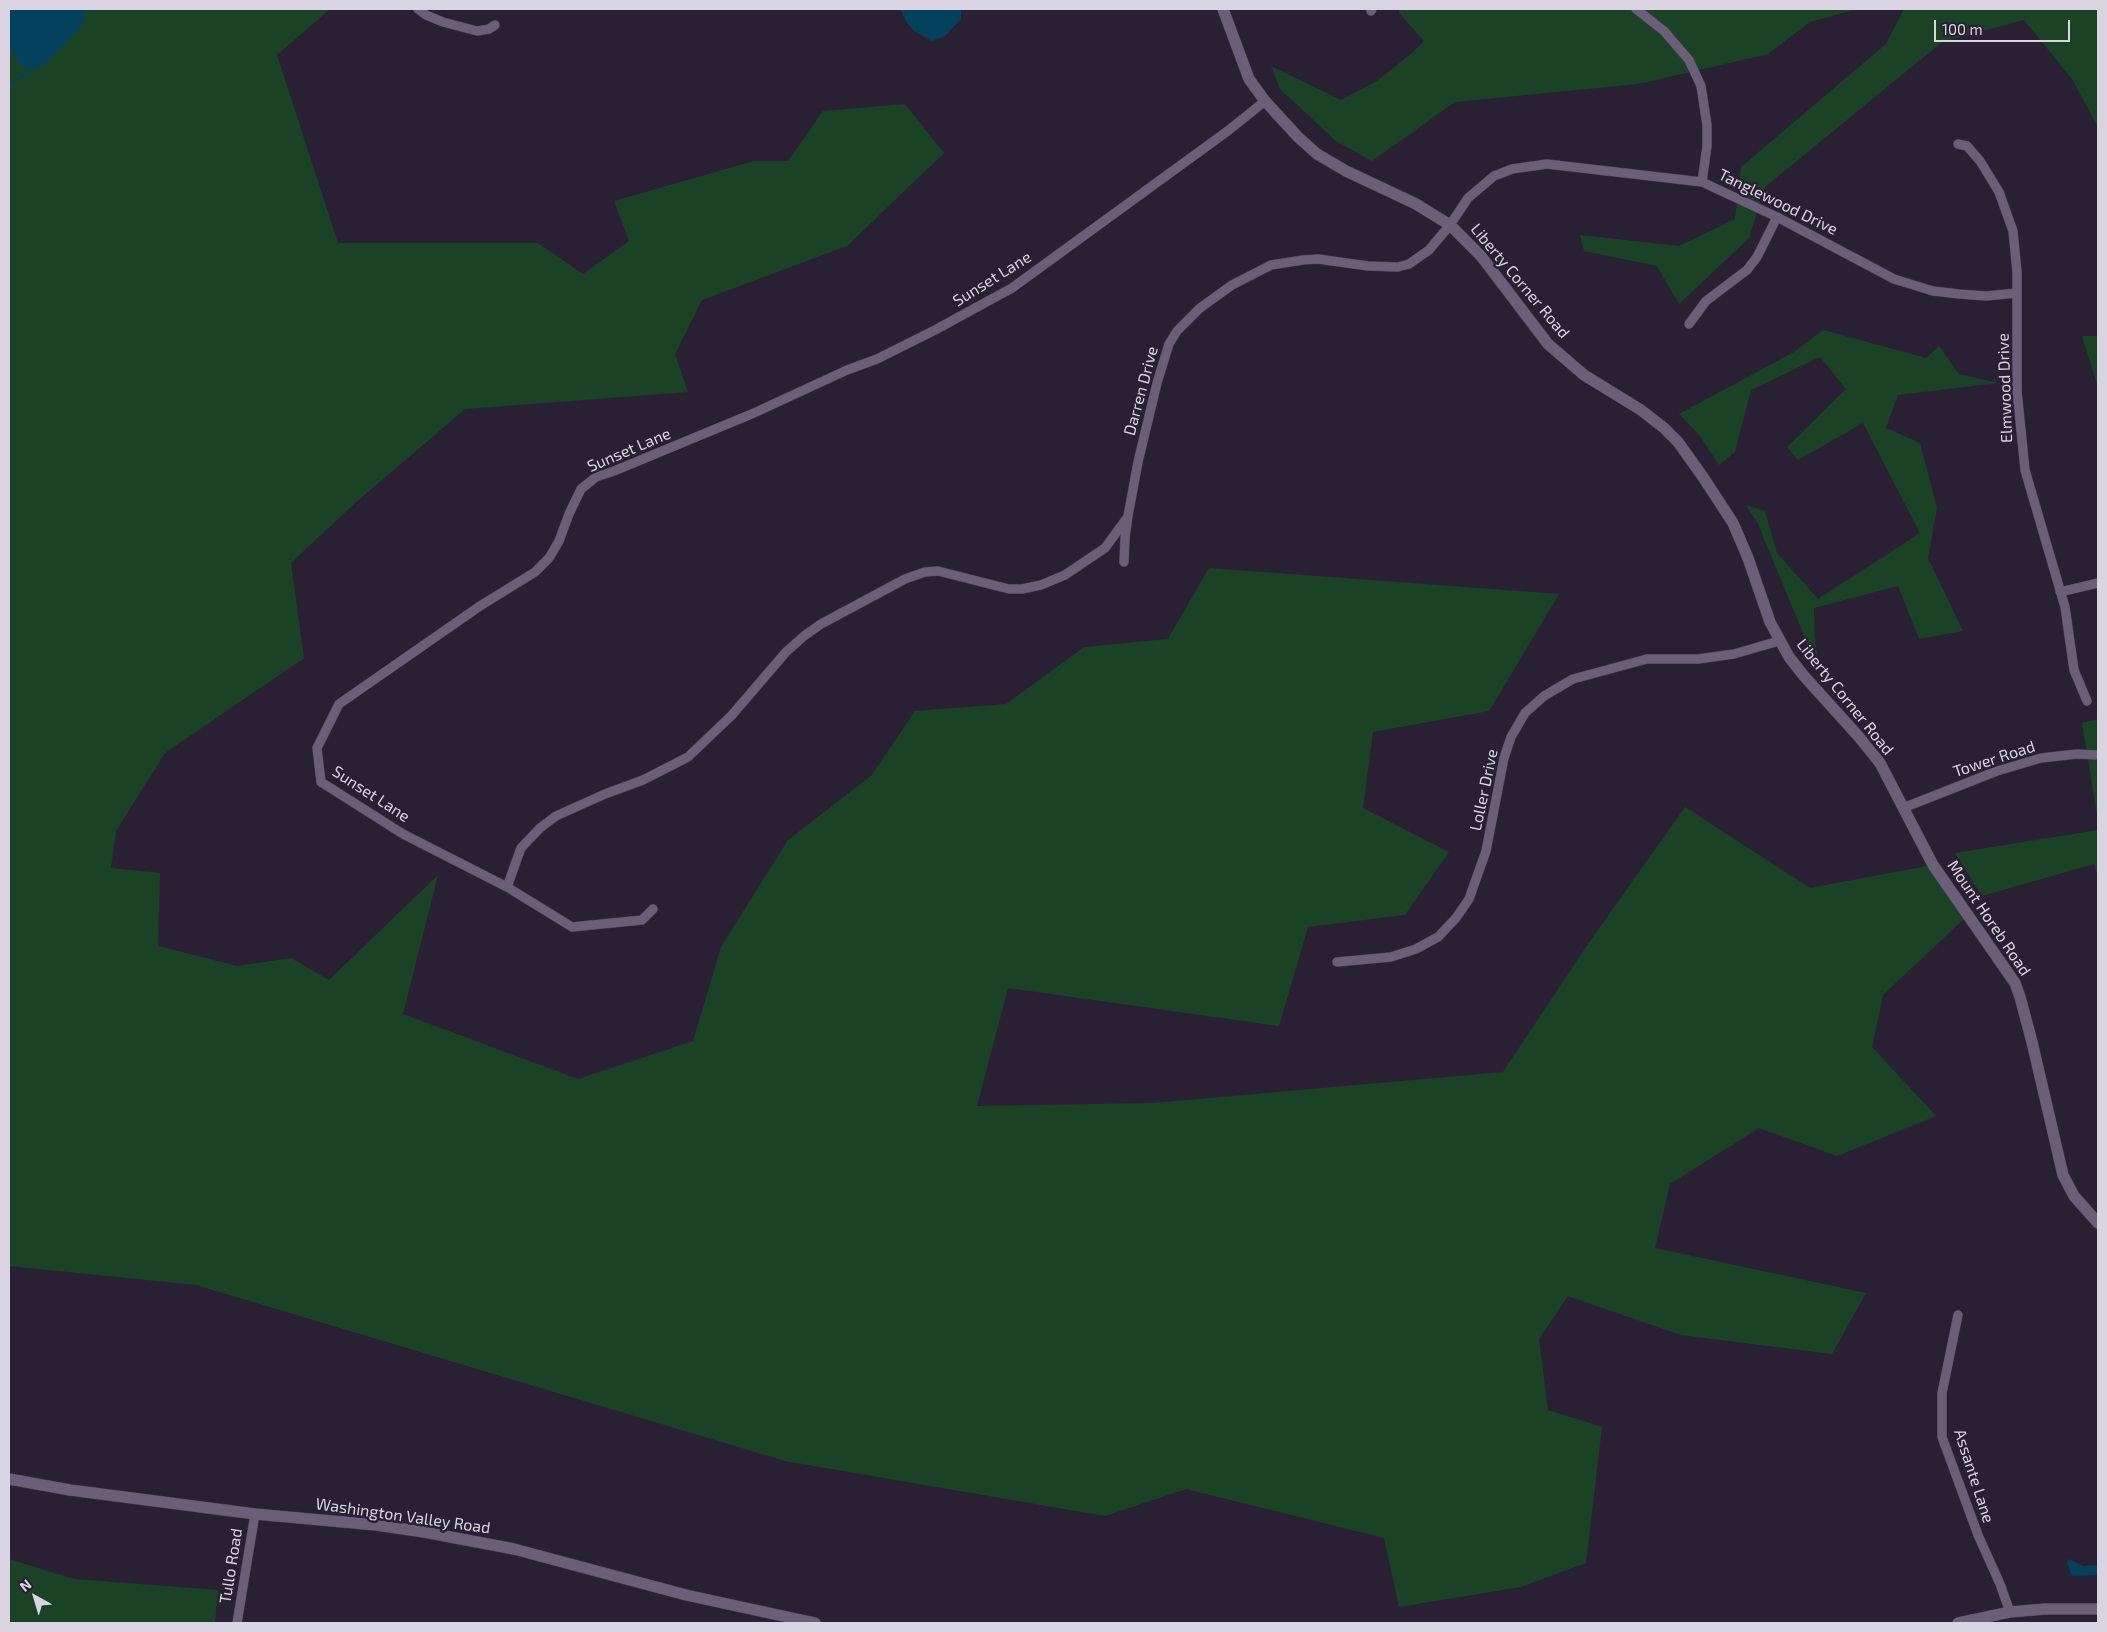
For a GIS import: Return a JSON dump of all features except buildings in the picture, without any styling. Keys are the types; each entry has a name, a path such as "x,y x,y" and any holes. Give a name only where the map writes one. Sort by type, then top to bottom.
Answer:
{"street":[{"path":"418,9 426,15 443,22 477,31 489,29 495,25"},
{"name":"Liberty Corner Road","path":"1222,9 1249,79 1265,101 1298,137 1317,154 1346,171 1416,204 1450,225 1481,256 1548,344 1584,375 1655,420 1678,442 1703,476 1733,523 1779,640 1798,669 1859,737 1886,774"},
{"path":"1636,9 1664,31 1689,60 1701,86 1707,125 1707,146 1702,182"},
{"name":"Sunset Lane","path":"507,887 403,834 321,782 317,748 339,704 480,606 535,572 549,558 559,541 568,514 581,489 596,477 614,472 754,413 846,370 876,359 935,330 1012,288 1265,101"},
{"name":"Elmwood Drive","path":"1958,144 1966,146 1980,161 1999,192 2013,231 2018,293 2017,391 2022,453 2025,470 2065,607 2074,670 2088,701"},
{"name":"Tanglewood Drive","path":"1450,225 1468,198 1494,176 1512,169 1547,164 1702,182 1777,217 1894,279 1933,291 1986,296 2018,293"},
{"path":"1689,324 1706,301 1747,270 1757,257 1777,217"},
{"name":"Darren Drive","path":"1124,562 1128,516 1138,462 1157,383 1169,344 1177,331 1200,308 1232,285 1270,265 1318,259 1368,266 1409,264 1429,250 1450,225"},
{"path":"653,910 642,920 572,927 507,887 521,848 540,828 556,816 605,794 643,780 688,757 732,715 786,652 821,624 905,578 925,572 938,572 1009,589 1022,589 1041,585 1065,575 1105,548 1128,516"},
{"path":"2060,592 2098,583"},
{"name":"Loller Drive","path":"1337,962 1391,956 1416,949 1438,937 1456,918 1470,899 1486,851 1504,758 1511,737 1525,713 1544,696 1573,679 1647,659 1698,659 1734,654 1779,640"},
{"name":"Tower Road","path":"1903,808 1996,770 2041,758 2077,754 2098,755"},
{"name":"Mount Horeb Road","path":"1886,774 1933,865 2015,983 2032,1042 2063,1175 2074,1196 2098,1223"},
{"name":"Assante Lane","path":"1958,1316 1942,1393 1942,1437 1978,1535 2000,1584 2010,1612"},
{"name":"Washington Valley Road","path":"9,1479 75,1491 255,1514 376,1525 472,1540 514,1549 686,1594 815,1623"},
{"name":"Tullo Road","path":"237,1623 255,1514"},
{"path":"1958,1623 1986,1620 2010,1612 2046,1609 2098,1609"}],"green space":[{"path":"9,9 330,9 277,55 338,243 538,243 583,274 629,241 614,201 754,161 788,161 823,111 905,104 944,153 847,246 702,300 675,354 688,392 465,409 354,504 291,563 304,658 165,753 116,831 111,868 160,873 158,946 237,966 291,958 329,980 438,875 403,1014 578,1079 693,1041 721,947 788,840 872,775 915,711 1006,704 1084,647 1168,639 1209,568 1559,594 1489,711 1373,732 1363,808 1449,852 1405,915 1308,927 1279,1026 1008,988 977,1106 1153,1103 1503,1072 1586,947 1685,807 1810,888 1933,865 1967,916 1883,995 1872,1047 1936,1116 1837,1156 1759,1128 1670,1184 1655,1248 1866,1293 1832,1354 1681,1335 1568,1296 1539,1339 1548,1410 1602,1427 1586,1563 1521,1587 1399,1607 1384,1538 1186,1489 1105,1516 785,1461 196,1285 9,1266"},
{"path":"1400,9 1857,9 1810,22 1768,54 1638,84 1455,102 1372,161 1336,141 1280,89 1271,66 1341,100 1377,81 1424,41 1399,13"},
{"path":"1904,9 2098,9 2098,127 2072,79 2024,20 1942,42 1765,187 1749,238 1679,304 1657,266 1584,251 1580,235 1679,246 1735,219 1741,167 1886,44"},
{"path":"1823,330 1926,358 1939,346 1959,374 1998,383 1898,395 1886,428 1920,443 1937,508 1928,558 1963,631 1919,639 1898,586 1814,608 1815,643 1818,657 1808,645 1758,524 1746,505 1765,511 1777,553 1818,599 1920,533 1863,423 1798,460 1787,447 1846,389 1820,357 1751,390 1735,452 1719,465 1700,436 1679,414 1794,352"},
{"path":"2082,336 2098,336 2098,387"},
{"path":"2098,719 2098,821 2082,723"},
{"path":"2098,830 2098,877 2094,864 1982,896 1955,853"},
{"path":"9,1559 74,1579 218,1590 215,1623 9,1623"}],"water":[{"path":"9,9 85,10 83,23 65,44 48,61 36,69 30,70 21,65 9,47"},
{"path":"900,9 961,9 961,19 945,36 932,41 914,31 907,23"},
{"path":"2069,1559 2083,1566 2098,1565 2098,1575 2072,1576 2067,1562"}],"waterway":[{"path":"9,85 30,70"}]}
